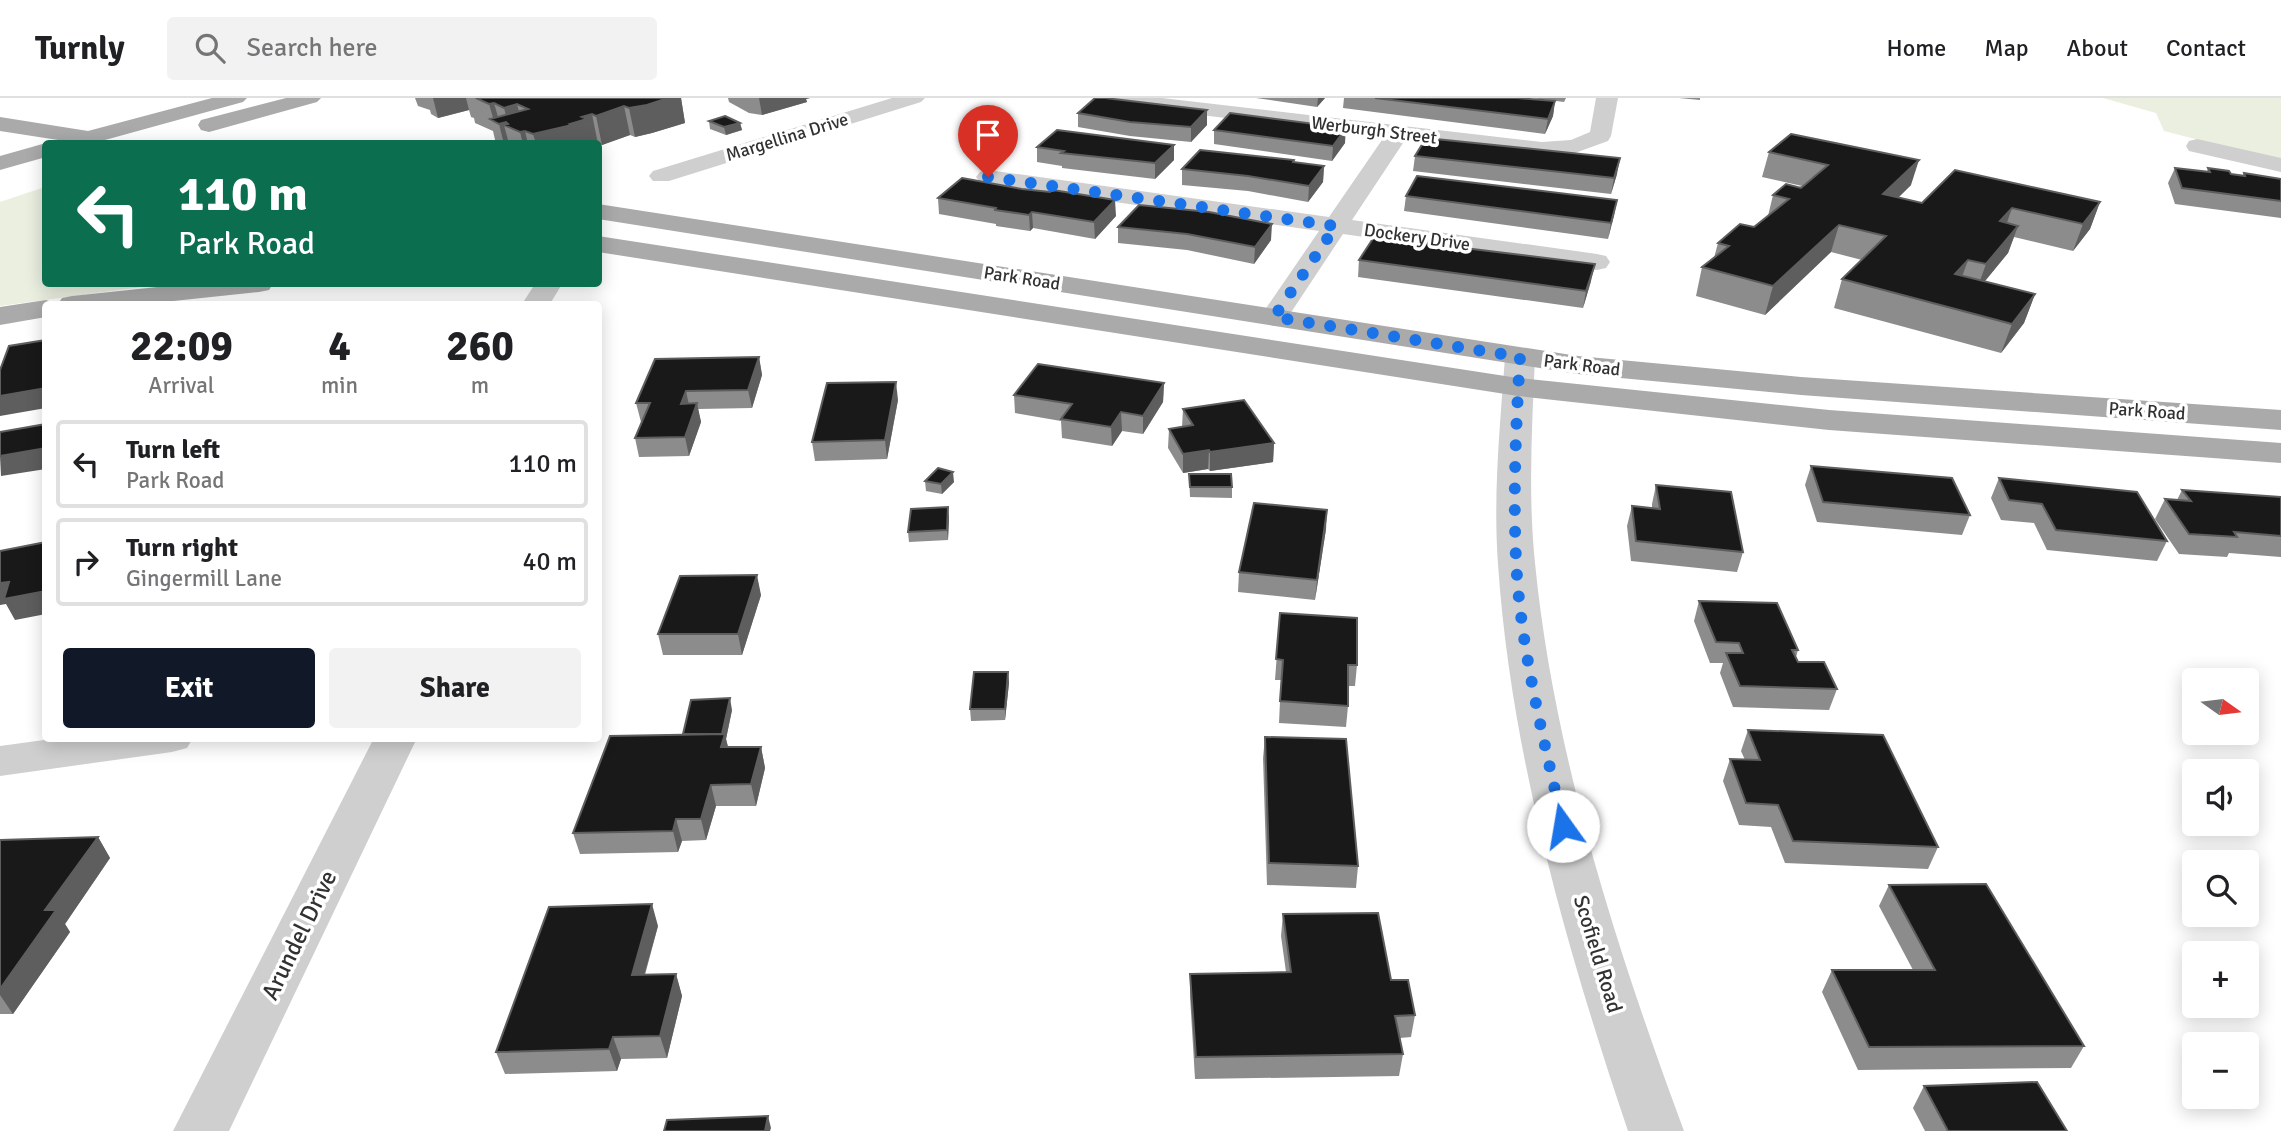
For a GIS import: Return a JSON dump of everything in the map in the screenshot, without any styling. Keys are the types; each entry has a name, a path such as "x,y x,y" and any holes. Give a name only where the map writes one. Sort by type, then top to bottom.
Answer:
{"main road":[{"path":"0,124 76,140 236,98"},
{"path":"158,140 310,98"},
{"path":"0,163 42,150"},
{"path":"0,185 42,173"},
{"name":"Park Road","path":"602,212 1274,317 1519,372 1632,371 2281,420"},
{"name":"Park Road","path":"602,245 876,287 1519,372 1817,419 2281,453"},
{"path":"607,271 714,273 876,287"},
{"path":"100,301 231,287"},
{"path":"0,316 42,310"}],"street":[{"name":"Margellina Drive","path":"661,176 914,98"},
{"name":"Werburgh Street","path":"1108,98 1530,149 1563,148 1600,136 1606,98"},
{"path":"1274,317 1398,133"},
{"path":"2197,146 2281,165"},
{"name":"Dockery Drive","path":"988,177 1597,262"},
{"name":"Scofield Road","path":"1519,372 1514,435 1516,561 1531,671 1573,872 1601,969 1656,1131"},
{"path":"0,761 142,742"},
{"name":"Arundel Drive","path":"201,1131 395,742"}],"shaded area":[{"path":"2103,98 2281,98 2281,161 2164,131 2156,113"},
{"path":"42,188 42,287 141,287 0,306 0,202"}],"building":[{"path":"476,98 668,98 647,105 629,108 624,106 596,116 592,114 582,117 587,119 570,124 572,125 533,134 504,125 508,124 506,122 499,124 490,119 528,109 517,104 504,108"},
{"path":"1095,98 1207,110 1191,127 1130,122 1078,113"},
{"path":"1375,98 1517,98 1555,101 1548,119"},
{"path":"1230,113 1346,128 1333,146 1214,130"},
{"path":"725,116 740,123 724,127 709,121"},
{"path":"1057,130 1174,145 1155,163 1061,153 1064,151 1037,147"},
{"path":"1791,134 1919,160 1883,194 1922,203 1955,170 2100,202 2083,224 2012,208 2000,221 2018,226 1986,264 1968,260 1955,274 2035,294 2012,324 1842,279 1886,236 1839,225 1773,286 1702,267 1729,246 1718,243 1740,224 1754,227 1789,199 1773,195 1786,184 1801,188 1828,165 1769,152"},
{"path":"1426,138 1620,158 1614,178 1415,156"},
{"path":"1200,150 1294,160 1293,162 1324,166 1309,186 1182,169"},
{"path":"2175,168 2210,172 2208,168 2229,171 2231,174 2245,176 2244,173 2281,179 2281,201 2182,188"},
{"path":"1417,176 1617,200 1611,223 1406,196"},
{"path":"962,178 1022,189 1053,190 1115,200 1094,222 1032,212 1029,215 995,210 996,208 938,198"},
{"path":"1139,205 1209,212 1272,224 1255,247 1187,234 1118,227"},
{"path":"1374,237 1595,264 1586,291 1359,260"},
{"path":"42,341 42,389 0,396 0,370 9,346"},
{"path":"759,357 748,390 686,391 681,404 697,403 685,437 635,438 650,403 636,403 655,359"},
{"path":"1038,364 1164,383 1143,416 1121,412 1111,427 1061,419 1072,404 1014,395"},
{"path":"896,382 885,440 812,442 827,383"},
{"path":"1244,400 1274,443 1183,454 1169,429 1193,425 1183,409"},
{"path":"42,425 42,449 0,456 0,432"},
{"path":"1811,466 1952,478 1970,515 1823,502"},
{"path":"938,468 953,472 941,484 925,481"},
{"path":"1189,474 1231,474 1232,487 1190,487"},
{"path":"1999,478 2137,492 2167,541 2056,530 2042,504 2009,500"},
{"path":"1656,485 1731,492 1743,552 1636,541 1632,506 1660,509"},
{"path":"2182,490 2281,497 2281,536 2234,532 2237,537 2189,534 2165,499 2191,501"},
{"path":"1254,503 1327,510 1317,580 1239,572"},
{"path":"948,507 947,530 908,532 911,509"},
{"path":"42,543 42,592 4,599 9,582 0,583 0,551"},
{"path":"757,575 738,634 658,634 680,576"},
{"path":"1699,601 1777,603 1798,650 1792,650 1798,662 1824,662 1837,689 1740,686 1726,653 1743,653 1739,643 1716,642"},
{"path":"1280,613 1357,618 1357,665 1348,665 1348,706 1280,701 1283,660 1276,659"},
{"path":"974,672 1008,672 1005,709 970,709"},
{"path":"730,698 722,734 683,734 691,700"},
{"path":"1748,730 1883,735 1938,847 1793,841 1778,805 1746,803 1730,759 1760,760"},
{"path":"725,734 721,747 761,747 751,784 711,785 701,819 676,819 673,831 573,833 610,736"},
{"path":"1265,737 1346,739 1358,866 1269,863"},
{"path":"98,837 45,910 56,910 0,989 0,840"},
{"path":"1986,884 2084,1046 1869,1047 1832,970 1935,970 1889,885"},
{"path":"652,904 632,975 676,974 660,1036 613,1037 609,1049 496,1052 549,907"},
{"path":"1378,913 1391,980 1408,980 1415,1015 1395,1016 1403,1054 1196,1057 1190,974 1291,972 1283,914"},
{"path":"2037,1082 2067,1131 1948,1131 1924,1086"},
{"path":"768,1116 765,1131 664,1131 667,1120"}],"route":[{"path":"988,177 1336,226 1274,317 1520,357 1514,435 1516,561 1531,671 1563,826"}]}
